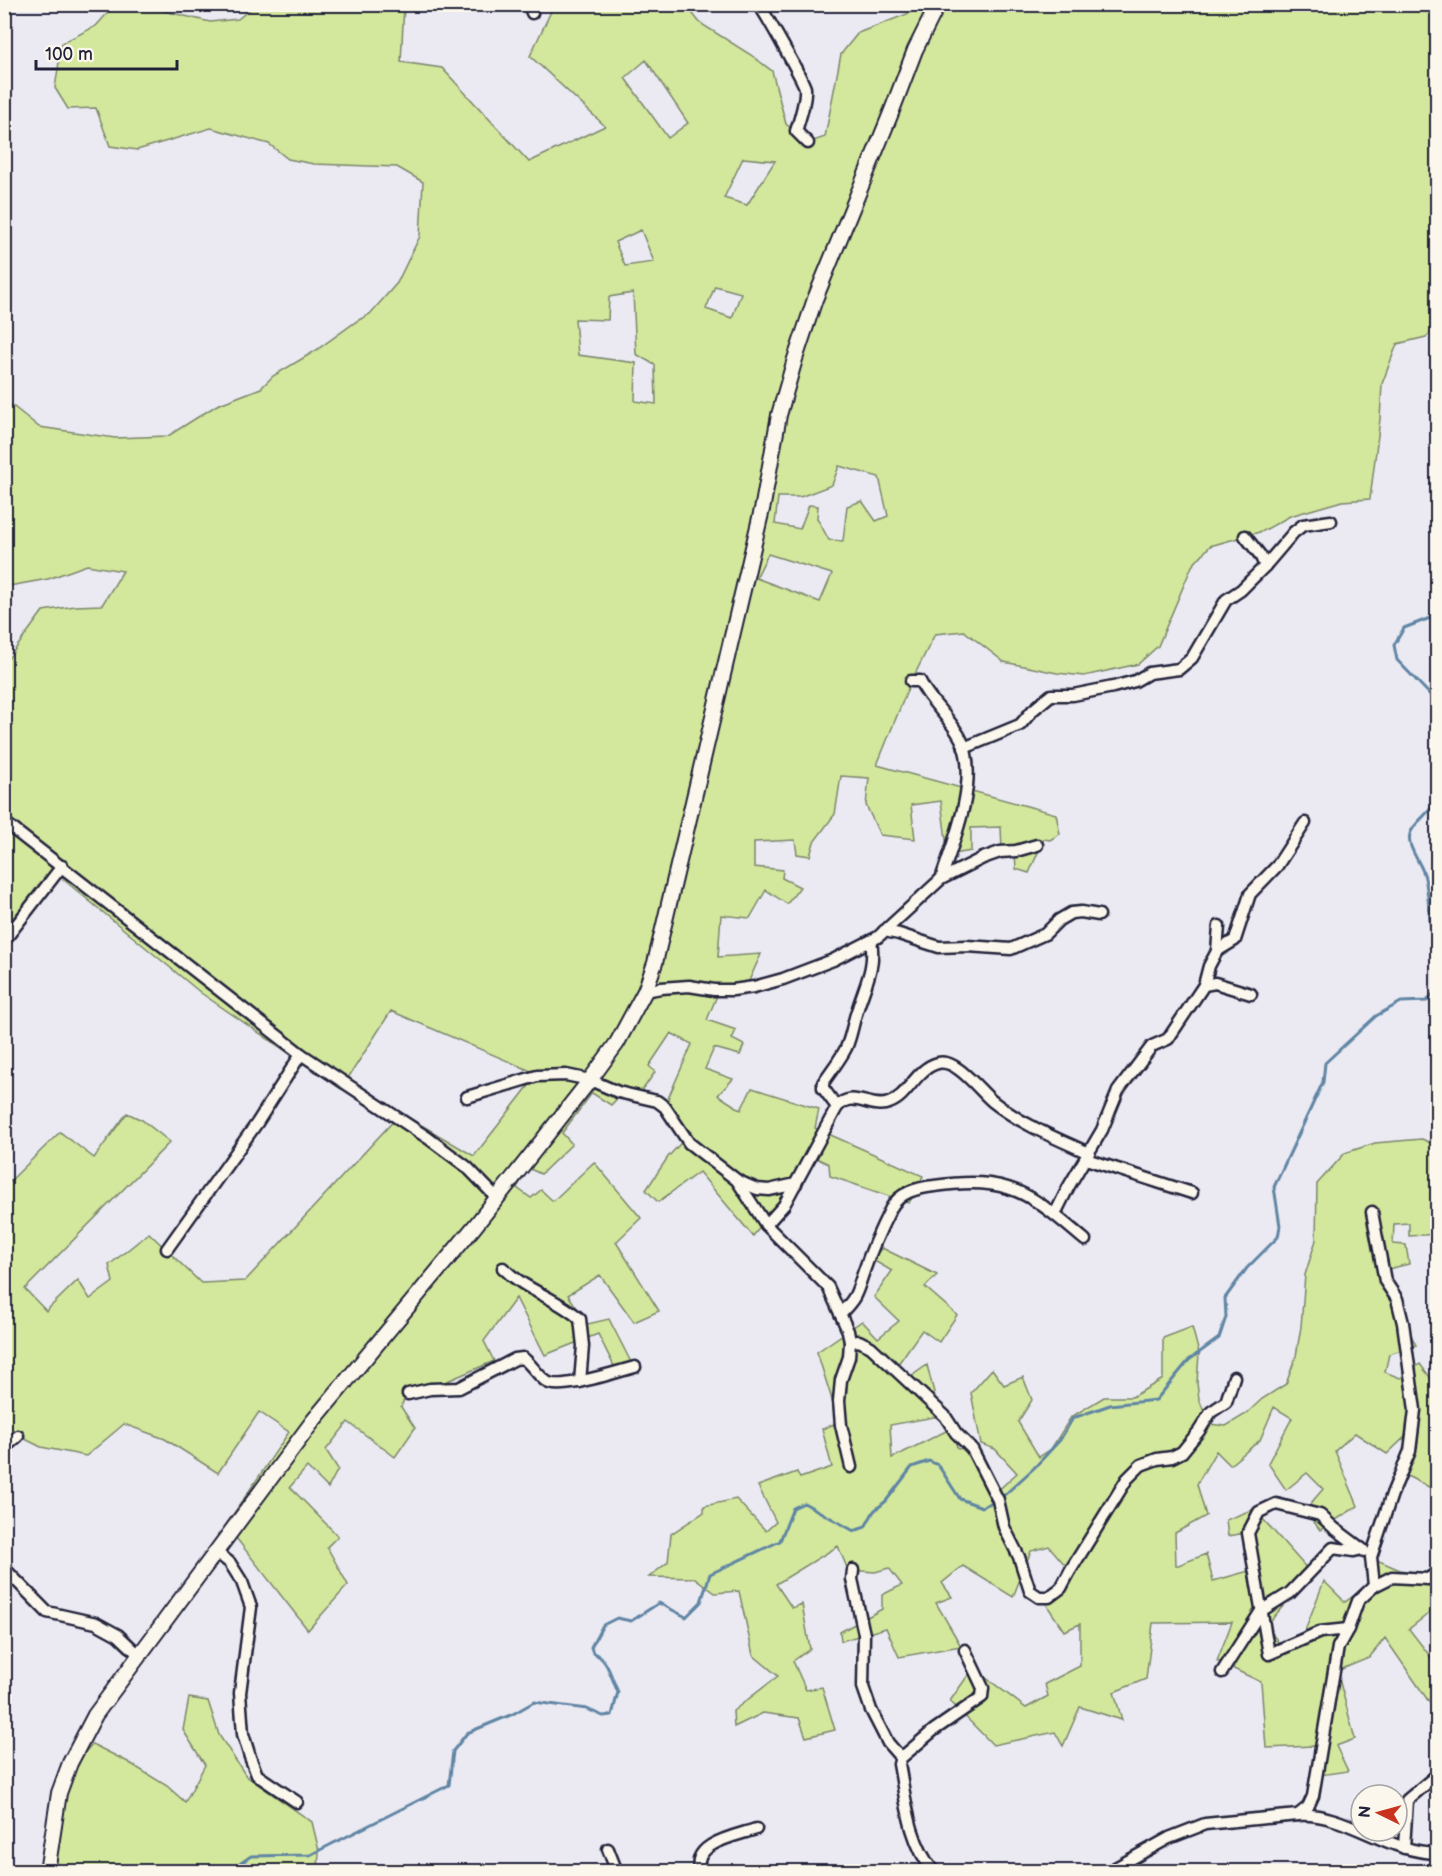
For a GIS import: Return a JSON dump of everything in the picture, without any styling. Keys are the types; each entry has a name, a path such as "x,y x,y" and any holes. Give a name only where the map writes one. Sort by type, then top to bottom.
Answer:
{"main road":[{"path":"47,1872 59,1793 70,1763 95,1715 313,1421 497,1198 590,1080 617,1043 645,991 655,963 744,589 763,505 779,415 792,370 815,299 915,50 938,4"}],"street":[{"path":"758,4 801,77 805,88 796,131 808,143"},
{"path":"964,748 1020,726 1032,710 1051,694 1072,695 1135,681 1149,674 1179,669 1191,658 1226,600 1241,590 1265,566 1294,532 1303,525 1331,521"},
{"path":"1245,536 1260,555 1265,566"},
{"path":"911,681 920,681 932,702 961,739 968,760 968,782 941,879"},
{"path":"4,822 301,1054 467,1167 497,1198"},
{"path":"1217,951 1235,940 1250,894 1277,866 1305,823"},
{"path":"645,991 675,986 714,990 754,987 783,979 833,960 871,941 884,932 941,879 983,858 1000,852 1016,851 1037,845"},
{"path":"4,941 62,866"},
{"path":"884,932 899,934 939,947 1011,949 1045,934 1059,920 1071,914 1081,912 1099,915"},
{"path":"1055,1214 1102,1130 1118,1091 1152,1046 1168,1039 1204,985 1209,966 1217,951 1219,926"},
{"path":"837,1107 823,1088 823,1083 845,1049 857,1008 870,976 873,955 871,941"},
{"path":"1204,985 1215,983 1251,994"},
{"path":"167,1249 257,1123 301,1054"},
{"path":"766,1225 784,1205 837,1107 843,1101 852,1099 880,1104 888,1103 898,1097 926,1068 939,1062 953,1064 992,1100 1042,1133 1087,1156 1192,1193"},
{"path":"467,1097 537,1076 566,1075 590,1080 618,1092 657,1101 665,1107 689,1143 738,1181 757,1189 769,1190 796,1184"},
{"path":"738,1181 766,1225 828,1287 848,1331 849,1357 841,1380 839,1401 841,1425 850,1467"},
{"path":"840,1314 858,1292 863,1272 892,1206 903,1194 921,1188 954,1183 985,1182 1008,1187 1030,1197 1055,1214 1085,1240"},
{"path":"1372,1212 1385,1281 1397,1299 1403,1323 1415,1410 1410,1451 1392,1494 1371,1557 1374,1586"},
{"path":"503,1268 516,1281 569,1309 580,1319 583,1346 580,1382"},
{"path":"850,1342 859,1341 872,1347 945,1416 956,1433 972,1449 998,1500 1004,1527 1019,1557 1030,1591 1039,1597 1049,1597 1061,1588 1127,1479 1141,1465 1182,1452 1211,1412 1226,1402 1234,1377"},
{"path":"408,1394 430,1389 459,1388 515,1359 523,1358 547,1382 554,1385 580,1382 636,1366"},
{"path":"4,1444 9,1444 18,1436"},
{"path":"1348,1629 1320,1632 1269,1654 1248,1533 1259,1512 1276,1504 1320,1515 1371,1557"},
{"path":"1222,1672 1261,1611 1290,1593 1333,1548 1354,1551 1362,1549"},
{"path":"216,1552 230,1563 242,1582 251,1607 240,1694 243,1734 250,1757 257,1775 297,1802"},
{"path":"4,1568 47,1612 96,1623 118,1635 139,1655"},
{"path":"853,1570 854,1587 864,1634 863,1688 871,1710 888,1743 901,1758"},
{"path":"1299,1815 1308,1807 1313,1796 1338,1647 1348,1629 1358,1601 1374,1586 1392,1577 1428,1579 1437,1572"},
{"path":"934,1872 917,1844 909,1822 899,1764 901,1758 934,1730 982,1697 983,1688 965,1650"},
{"path":"1404,1848 1407,1800 1437,1774"},
{"path":"1108,1872 1169,1838 1205,1824 1299,1815 1335,1819 1366,1834 1404,1848 1421,1853 1437,1853"},
{"path":"700,1872 697,1863 706,1847 756,1829"},
{"path":"608,1849 617,1872"}],"green space":[{"path":"255,5 404,5 401,62 442,68 529,162 605,126 530,56 554,5 686,5 700,23 772,71 786,124 808,143 825,137 841,54 858,33 910,13 916,5 1437,5 1437,327 1426,337 1397,344 1382,384 1370,499 1342,501 1290,516 1263,531 1210,546 1192,566 1158,646 1138,664 1084,676 1057,673 1004,662 964,631 935,634 909,686 877,765 1056,814 1060,834 1050,840 1044,839 1029,873 1016,869 1015,852 1002,850 1001,827 971,828 971,851 948,855 941,801 911,805 915,839 880,835 866,805 869,778 841,776 835,814 814,842 810,856 797,854 795,840 754,842 754,867 783,870 782,878 800,887 787,904 766,890 750,918 721,915 718,957 761,954 744,992 720,988 707,1020 736,1030 732,1039 744,1045 740,1055 714,1048 705,1069 733,1079 718,1095 741,1110 752,1088 819,1109 815,1128 923,1176 909,1203 830,1176 829,1164 816,1158 753,1236 699,1172 658,1202 646,1190 668,1157 691,1132 662,1112 692,1044 671,1033 649,1066 655,1072 637,1098 626,1089 611,1105 592,1093 562,1133 572,1144 541,1174 528,1168 517,1188 531,1198 541,1190 553,1201 594,1162 641,1218 616,1242 659,1311 634,1322 600,1275 568,1295 588,1324 609,1319 635,1370 619,1376 598,1334 545,1355 516,1298 484,1341 494,1361 445,1382 408,1390 401,1407 415,1428 395,1457 348,1422 326,1450 338,1469 328,1488 307,1467 290,1487 338,1536 327,1547 348,1585 308,1630 226,1525 289,1432 259,1412 218,1473 165,1439 124,1424 86,1456 41,1447 5,1429 5,1186 60,1132 94,1158 127,1113 142,1120 170,1142 25,1289 46,1311 78,1280 90,1299 113,1282 109,1265 149,1233 201,1283 245,1281 401,1113 474,1156 538,1074 391,1011 341,1089 201,993 53,871 5,927 5,663 43,611 102,605 123,571 87,565 48,579 9,586 5,592 4,399 39,427 115,438 168,436 217,405 261,388 273,376 370,314 397,283 420,236 423,182 397,167 314,164 288,159 269,144 211,128 137,150 110,146 96,108 68,109 55,88 62,43 96,26 114,6 143,6 210,22 238,19","holes":["646,60 688,123 668,138 625,78","743,158 775,161 747,205 724,198","641,230 654,262 625,266 615,242","715,286 741,293 732,318 706,309","633,293 636,354 655,365 656,404 635,401 636,363 578,355 575,319 608,320 609,297","839,466 879,477 888,516 876,521 862,501 847,506 843,541 829,540 817,518 818,506 809,505 800,529 775,524 778,497 800,497 832,485","768,554 832,574 820,602 756,578"]},
{"path":"1422,1139 1437,1146 1437,1234 1409,1236 1409,1223 1394,1224 1393,1244 1406,1245 1409,1264 1384,1270 1391,1295 1416,1345 1389,1354 1385,1372 1400,1378 1420,1364 1437,1386 1437,1491 1407,1476 1418,1441 1408,1434 1387,1454 1355,1433 1335,1451 1358,1506 1320,1530 1305,1510 1323,1489 1307,1473 1286,1490 1268,1463 1292,1418 1274,1407 1260,1440 1230,1465 1216,1451 1197,1484 1206,1516 1175,1533 1176,1566 1206,1554 1213,1581 1249,1571 1245,1533 1228,1536 1226,1520 1254,1509 1311,1573 1267,1625 1281,1647 1305,1630 1324,1581 1345,1602 1372,1582 1377,1560 1400,1570 1419,1573 1437,1595 1437,1607 1409,1629 1433,1660 1437,1658 1438,1711 1436,1712 1385,1638 1369,1658 1337,1671 1355,1739 1336,1746 1348,1771 1313,1776 1314,1746 1266,1748 1261,1682 1217,1661 1232,1622 1153,1623 1146,1679 1114,1692 1122,1720 1080,1707 1063,1746 1055,1732 993,1745 950,1701 973,1668 1026,1708 1048,1696 1045,1684 1080,1666 1080,1624 1064,1631 1046,1604 1066,1566 1049,1546 1031,1551 1013,1597 963,1566 942,1583 952,1597 936,1603 961,1646 899,1657 886,1628 841,1641 840,1632 882,1609 882,1595 902,1585 889,1568 875,1572 848,1570 838,1546 776,1584 792,1608 802,1604 810,1649 793,1661 806,1690 822,1687 835,1730 806,1737 799,1718 763,1713 734,1727 733,1711 778,1676 753,1655 739,1591 715,1593 695,1578 649,1577 668,1562 671,1534 704,1512 704,1506 736,1499 766,1531 776,1522 758,1486 797,1472 800,1478 832,1467 822,1429 839,1422 817,1352 862,1321 878,1338 899,1321 874,1297 892,1271 871,1259 882,1248 937,1275 925,1287 957,1315 939,1342 922,1330 898,1364 910,1377 927,1365 940,1416 890,1425 892,1458 950,1429 958,1449 964,1448 994,1494 1017,1473 995,1449 981,1444 971,1393 992,1369 1004,1385 1023,1377 1032,1400 1018,1422 1039,1457 1051,1449 1071,1417 1104,1397 1132,1397 1163,1379 1163,1338 1192,1327 1199,1353 1197,1383 1199,1399 1209,1424 1226,1426 1286,1384 1296,1356 1305,1275 1316,1240 1317,1184 1345,1153 1375,1143"},
{"path":"189,1698 208,1701 219,1735 246,1776 312,1822 319,1851 318,1871 40,1872 52,1792 92,1744 128,1762 167,1786 185,1802 205,1765 183,1730"}],"waterway":[{"path":"1438,615 1404,628 1394,645 1397,660 1438,703"},
{"path":"1438,797 1432,808 1412,829 1409,839 1425,878 1432,937 1438,956"},
{"path":"1001,1498 1060,1440 1073,1418 1110,1405 1156,1400 1189,1360 1219,1338 1226,1317 1225,1298 1247,1268 1278,1237 1280,1226 1274,1187 1323,1082 1325,1063 1376,1016 1401,1002 1427,1001 1437,989 1435,975 1438,968"},
{"path":"228,1872 251,1856 310,1855 449,1785 453,1751 467,1733 513,1714 534,1702 587,1709 603,1716 612,1715 618,1692 606,1664 593,1653 591,1647 603,1625 617,1618 631,1621 659,1603 686,1617 701,1602 710,1574 780,1541 793,1508 804,1503 854,1531 865,1527 874,1511 886,1501 912,1467 929,1461 938,1465 960,1499 982,1507 995,1501"}]}
